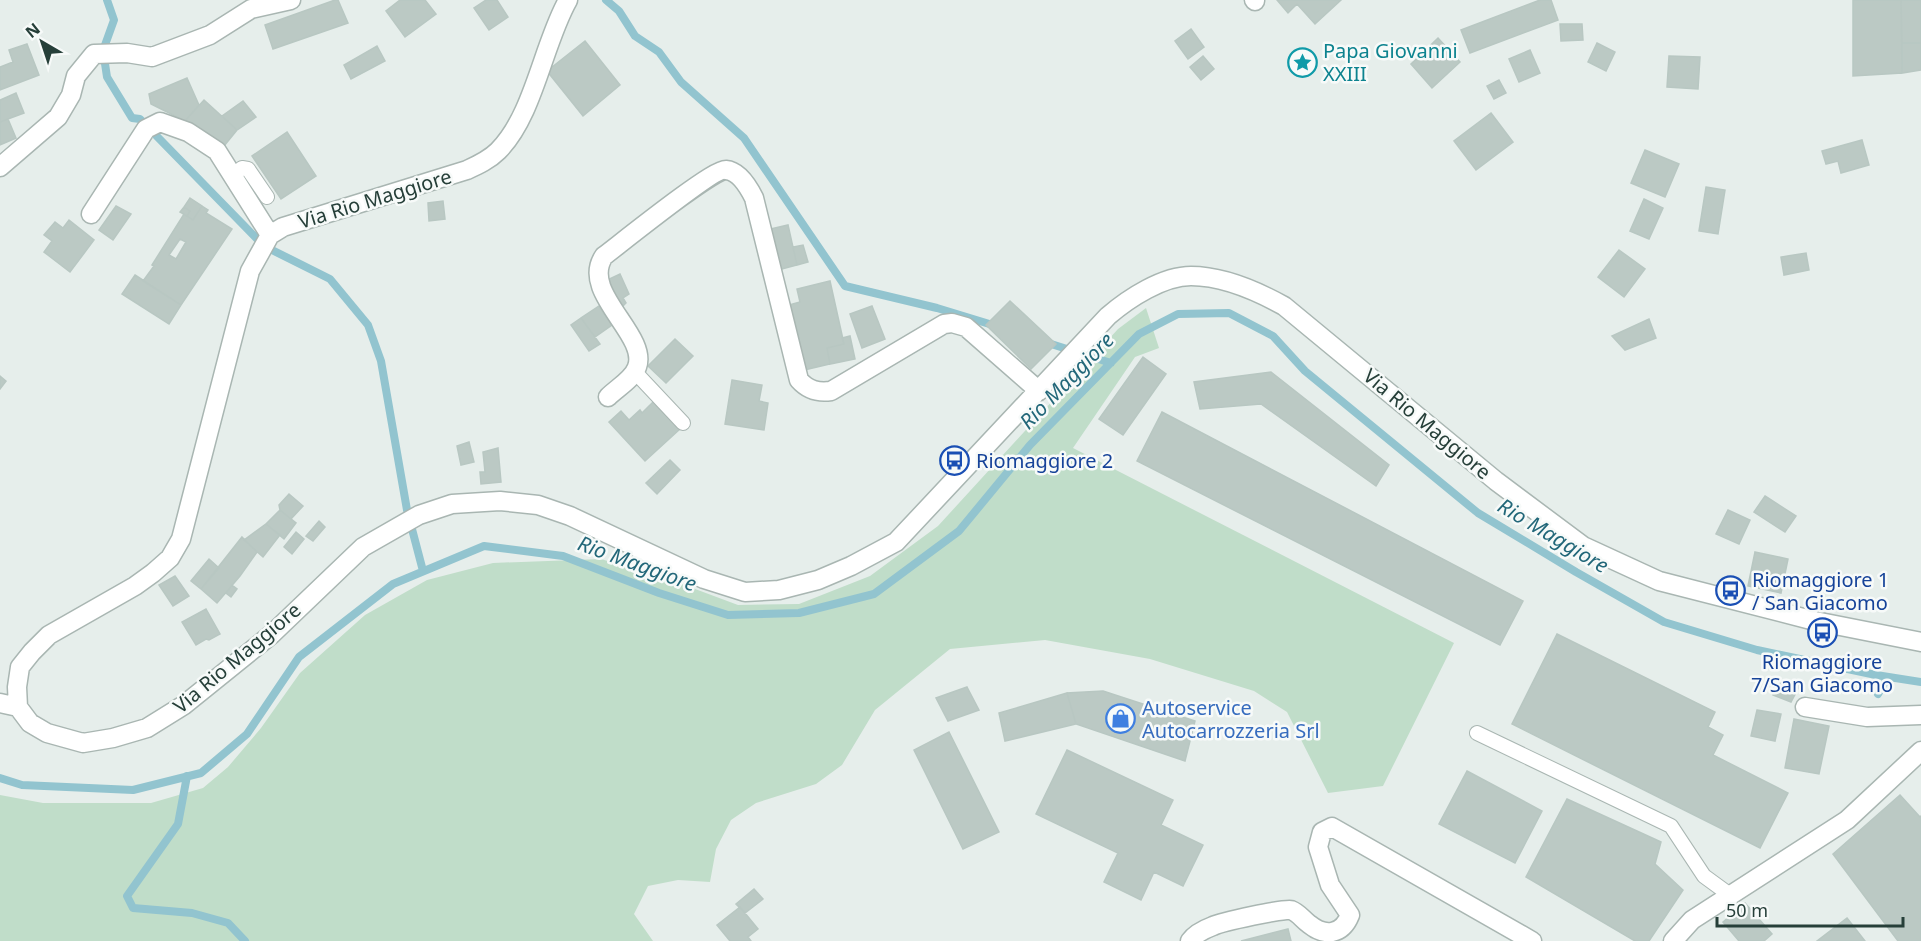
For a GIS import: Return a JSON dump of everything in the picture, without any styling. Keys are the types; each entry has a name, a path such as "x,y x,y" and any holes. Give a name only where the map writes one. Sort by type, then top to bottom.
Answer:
{"street":[{"path":"0,167 58,117 71,95 76,76 94,54 127,53 152,57 210,35 251,9 291,0"},
{"name":"Via Rio Maggiore","path":"270,235 283,227 483,163 505,142 520,118 568,0"},
{"path":"0,703 18,707 17,687 20,667 49,635 135,586 170,558 181,540 250,271 270,235 217,151 188,132 160,122 146,129 91,214"},
{"path":"608,397 635,372 639,364 638,352 605,295 598,273 600,262 604,256 686,194 719,171 726,170 734,173 749,187 754,198 799,380 805,386 822,393 831,391 944,324 952,323 966,327 1039,391"},
{"name":"Via Rio Maggiore","path":"18,707 30,723 47,733 83,743 113,738 147,728 184,705 272,634 363,547 419,515 452,504 500,501 538,504 570,516 704,579 745,592 778,590 818,580 851,566 896,542 1108,316 1122,304 1169,280 1190,276 1216,280 1262,294 1284,306 1496,481 1582,546 1659,581 1815,621 1921,642"},
{"path":"1805,707 1867,717 1921,716"},
{"path":"1673,941 1692,920 1847,820 1921,751"},
{"path":"1190,941 1215,925 1288,909 1300,914 1308,924 1322,932 1336,931 1346,926 1350,915 1330,885 1318,847 1322,832 1332,827 1532,941"}],"lane":[{"path":"232,176 242,168 248,169 267,197"},
{"path":"635,372 683,423"},
{"path":"1477,733 1671,826 1704,876 1730,895"}],"green space":[{"path":"1146,308 1159,348 1135,357 1073,448 1454,643 1383,786 1328,793 1287,712 1254,691 1150,659 1045,640 950,649 875,710 842,765 816,784 756,803 731,820 716,849 710,882 678,880 648,886 634,914 653,941 0,941 0,795 43,803 151,803 203,788 228,767 261,728 300,673 365,615 427,580 493,563 601,559 679,583 738,605 799,604 870,576 938,526 1118,329"}],"building":[{"path":"338,0 348,23 273,49 265,25"},
{"path":"400,0 425,0 436,14 405,37 386,11"},
{"path":"486,0 497,0 508,17 489,30 474,8"},
{"path":"1277,0 1341,0 1315,24 1297,4 1288,13"},
{"path":"1540,0 1551,0 1558,20 1470,53 1461,30"},
{"path":"1853,0 1901,0 1902,73 1853,76"},
{"path":"1901,0 1921,0 1921,43 1902,43"},
{"path":"1560,24 1582,24 1583,40 1561,41"},
{"path":"1191,29 1204,47 1188,59 1175,41"},
{"path":"1438,38 1460,62 1432,88 1411,64"},
{"path":"585,41 620,85 583,116 547,71"},
{"path":"1597,43 1615,52 1606,71 1588,62"},
{"path":"1902,43 1921,43 1921,70 1902,73"},
{"path":"27,44 39,75 0,90 0,67 13,62 9,50"},
{"path":"377,46 385,61 351,79 344,65"},
{"path":"1530,50 1540,73 1519,82 1509,59"},
{"path":"1203,56 1214,69 1201,80 1190,67"},
{"path":"1669,56 1700,57 1698,89 1667,87"},
{"path":"187,78 199,105 185,121 151,104 149,94"},
{"path":"1499,80 1506,93 1494,99 1487,86"},
{"path":"16,93 24,113 0,122 0,100"},
{"path":"204,100 237,130 224,146 185,121"},
{"path":"243,101 256,117 237,130 222,116"},
{"path":"1491,113 1513,142 1476,170 1454,141"},
{"path":"8,119 16,138 0,145 0,122"},
{"path":"287,132 316,176 281,199 252,156"},
{"path":"1862,140 1869,165 1841,173 1838,161 1826,164 1822,151"},
{"path":"1645,150 1679,164 1665,197 1631,183"},
{"path":"1706,187 1725,190 1718,234 1699,231"},
{"path":"190,198 202,206 193,220 187,216 190,211 184,207"},
{"path":"1644,199 1663,208 1649,239 1630,231"},
{"path":"443,201 445,219 429,221 428,203"},
{"path":"116,206 131,214 113,240 99,230"},
{"path":"202,206 208,210 206,213 232,229 181,305 143,281 184,214 193,220","holes":["180,239 186,242 176,259 169,255"]},
{"path":"184,207 190,211 187,216 180,212"},
{"path":"69,220 94,240 70,272 44,252 52,241 44,235 55,222 63,228"},
{"path":"788,225 797,265 774,271 766,230"},
{"path":"803,245 808,262 797,265 793,247"},
{"path":"1619,250 1645,269 1624,297 1598,277"},
{"path":"1806,253 1809,270 1784,275 1781,257"},
{"path":"620,274 629,294 623,298 626,303 620,309 605,281"},
{"path":"135,275 181,305 169,324 122,294"},
{"path":"830,281 844,344 827,348 830,364 804,370 789,305 800,302 797,289"},
{"path":"1010,301 1056,344 1031,369 986,325"},
{"path":"599,306 612,325 595,337 581,318"},
{"path":"872,306 885,339 862,348 850,314"},
{"path":"581,318 600,344 589,351 571,325"},
{"path":"1649,319 1656,338 1625,350 1612,336"},
{"path":"850,336 855,359 830,364 827,348 844,344 842,338"},
{"path":"675,339 693,356 666,383 648,366"},
{"path":"1143,357 1166,374 1123,435 1099,419"},
{"path":"1271,372 1389,465 1376,486 1261,404 1200,409 1194,382"},
{"path":"0,376 6,381 0,389"},
{"path":"732,380 762,385 759,401 768,403 764,430 725,424"},
{"path":"654,401 680,429 645,461 609,422 621,411 629,420 640,410 642,413"},
{"path":"1162,412 1523,601 1500,645 1137,461"},
{"path":"469,442 474,462 461,465 457,446"},
{"path":"498,448 501,482 481,484 480,472 485,472 483,452"},
{"path":"670,460 680,470 657,494 646,483"},
{"path":"289,494 303,506 291,519 280,510 279,505"},
{"path":"1765,496 1796,516 1785,532 1754,512"},
{"path":"280,510 296,523 284,539 266,524"},
{"path":"1728,510 1750,520 1739,544 1716,534"},
{"path":"319,521 325,527 313,541 306,536"},
{"path":"266,524 280,535 263,557 244,540"},
{"path":"296,532 304,539 292,554 284,547"},
{"path":"242,537 257,552 217,603 201,589"},
{"path":"1755,552 1788,559 1781,593 1748,586"},
{"path":"209,559 219,568 201,589 191,581"},
{"path":"175,576 189,596 173,606 159,585"},
{"path":"232,585 237,589 231,597 226,593"},
{"path":"206,609 220,634 196,645 182,622"},
{"path":"1557,634 1715,712 1708,727 1723,735 1713,755 1788,793 1760,848 1512,724"},
{"path":"1775,679 1800,685 1791,702 1773,695"},
{"path":"967,687 979,710 948,721 936,698"},
{"path":"1103,691 1195,721 1185,761 1076,724 1067,693"},
{"path":"1067,693 1076,724 1005,741 999,713"},
{"path":"1757,710 1781,714 1775,741 1751,736"},
{"path":"1794,719 1829,726 1819,774 1785,768"},
{"path":"949,732 999,832 963,849 914,750"},
{"path":"1067,750 1173,800 1161,825 1203,845 1183,886 1154,872 1141,900 1104,882 1118,853 1036,814"},
{"path":"1467,771 1542,811 1515,863 1439,824"},
{"path":"1900,795 1921,816 1921,941 1898,941 1833,854"},
{"path":"1567,799 1661,842 1655,864 1683,890 1649,941 1635,941 1526,877"},
{"path":"754,889 763,899 745,913 736,904"},
{"path":"1745,903 1772,934 1764,941 1739,941 1723,922"},
{"path":"740,907 758,929 748,937 751,941 730,941 717,925"},
{"path":"1847,918 1865,941 1817,941"},
{"path":"1288,929 1291,941 1241,941"}],"waterway":[{"path":"107,0 114,20 105,45 107,77 132,118 140,119 261,243"},
{"path":"606,0 619,11 635,36 659,52 681,82 744,138 845,286 937,308 996,326"},
{"path":"270,249 330,279 368,325 381,361 407,510 423,571"},
{"name":"Rio Maggiore","path":"0,778 22,785 133,790 201,773 247,734 299,657 393,584 484,546 563,556 659,593 728,615 799,613 874,594 959,531 1030,445 1139,334 1178,314 1229,313 1273,336 1305,371 1478,513 1664,622 1757,650 1921,682"},
{"path":"1048,343 1111,363"},
{"path":"1878,694 1888,677"},
{"path":"187,776 178,824 127,896 133,908 192,913 228,923 245,941"}],"place":[{"name":"Papa Giovanni XXIII","path":"1302,62"},
{"name":"Riomaggiore 2","path":"955,461"},
{"name":"Riomaggiore 1 / San Giacomo","path":"1731,591"},
{"name":"Riomaggiore 7/San Giacomo","path":"1822,632"},
{"name":"Autoservice Autocarrozzeria Srl","path":"1121,719"}]}
